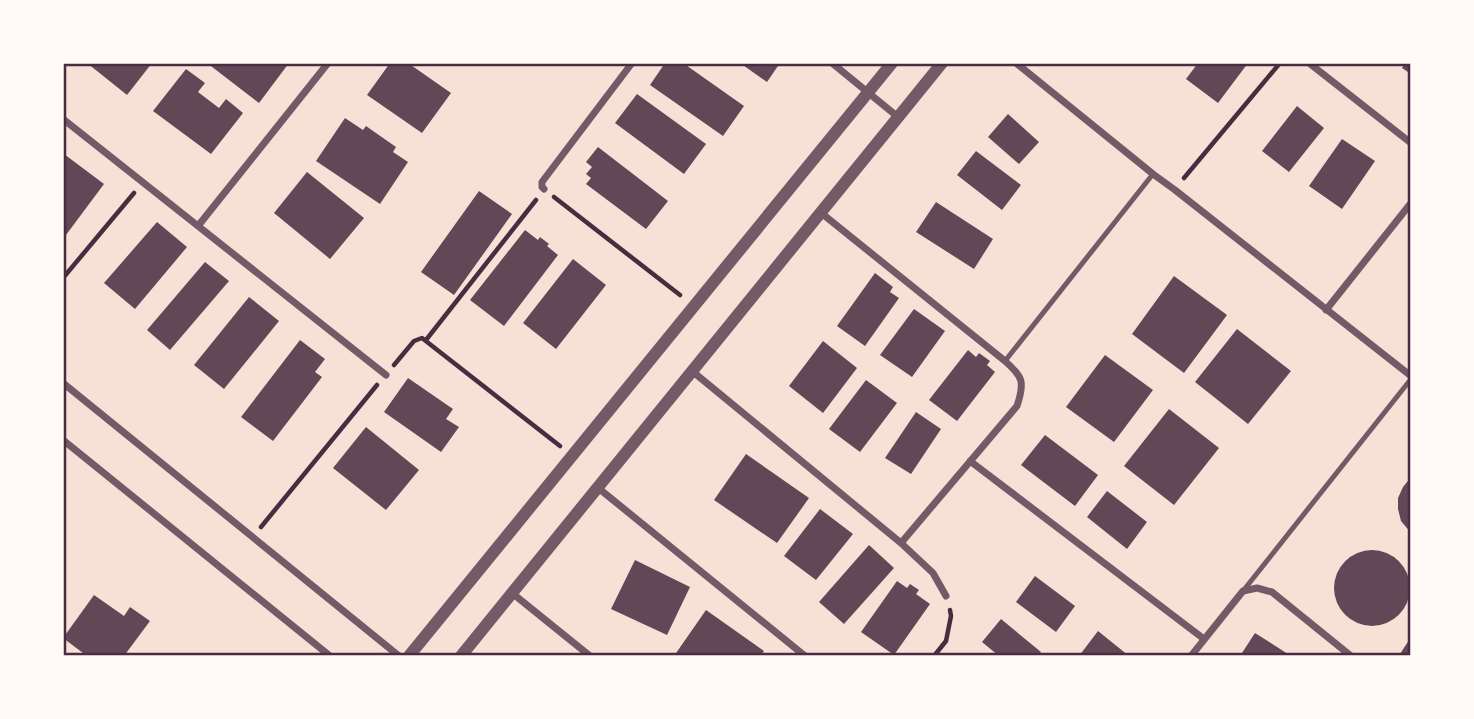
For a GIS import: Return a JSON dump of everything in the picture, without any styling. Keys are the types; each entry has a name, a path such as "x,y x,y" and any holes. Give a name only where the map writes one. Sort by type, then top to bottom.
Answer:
{"street":[{"path":"198,226 328,63"},
{"path":"544,189 542,182 632,63"},
{"path":"832,63 898,117"},
{"path":"408,656 892,63"},
{"path":"461,656 942,63"},
{"path":"1016,63 1411,378"},
{"path":"1309,63 1411,143"},
{"path":"63,119 386,375"},
{"path":"1326,310 1411,203"},
{"path":"820,212 1018,373 1022,390 1017,406 901,543"},
{"path":"691,371 901,543 933,573 946,596"},
{"path":"63,383 399,656"},
{"path":"63,440 330,656"},
{"path":"970,461 1204,639"},
{"path":"597,487 805,656"},
{"path":"1191,656 1243,591 1257,588 1272,592 1350,656"},
{"path":"512,593 590,656"}],"lane":[{"path":"1005,360 1153,174"},
{"path":"1243,591 1411,378"}],"path":[{"path":"1175,190 1280,63"},
{"path":"63,278 143,182"},
{"path":"426,340 544,189 694,307"},
{"path":"253,537 417,338 426,340 572,455"},
{"path":"934,656 946,641 951,616 946,596"}],"building":[{"path":"87,63 152,63 127,95"},
{"path":"207,63 289,63 259,103"},
{"path":"390,63 408,63 451,93 422,133 367,95"},
{"path":"665,63 683,63 744,106 723,136 650,85"},
{"path":"740,63 780,63 767,82"},
{"path":"1198,63 1248,63 1218,103 1186,79"},
{"path":"1405,63 1411,63 1411,74 1402,68"},
{"path":"186,69 205,83 198,92 219,108 226,99 243,113 211,154 153,111"},
{"path":"637,94 706,144 684,174 615,123"},
{"path":"1297,106 1324,128 1289,172 1262,151"},
{"path":"1008,114 1039,142 1019,164 988,137"},
{"path":"345,118 363,130 366,126 396,147 393,152 408,162 380,204 316,161"},
{"path":"1342,139 1375,161 1342,209 1309,186"},
{"path":"598,147 668,201 646,229 586,184 591,178 586,174 592,167 586,162"},
{"path":"976,151 1021,185 1002,210 957,175"},
{"path":"64,154 104,184 63,239 63,156"},
{"path":"307,172 364,218 330,259 274,213"},
{"path":"479,191 512,214 454,295 421,272"},
{"path":"936,202 993,239 974,269 916,232"},
{"path":"157,222 187,247 135,309 104,283"},
{"path":"525,230 538,240 540,237 558,255 504,326 470,300"},
{"path":"573,259 606,285 556,349 523,323"},
{"path":"205,262 229,281 170,350 147,330"},
{"path":"875,273 893,287 890,292 899,298 865,346 837,326"},
{"path":"1174,276 1227,315 1184,373 1132,334"},
{"path":"249,297 279,321 224,389 194,365"},
{"path":"914,309 945,331 912,377 880,355"},
{"path":"1237,329 1291,371 1248,424 1195,382"},
{"path":"300,340 325,359 315,372 322,377 273,441 241,417"},
{"path":"823,341 857,368 823,413 789,386"},
{"path":"968,350 976,357 979,353 990,361 987,365 995,372 957,421 929,400"},
{"path":"1105,355 1153,390 1114,442 1066,407"},
{"path":"408,378 453,409 446,419 459,427 441,452 384,412"},
{"path":"866,380 897,403 860,452 829,429"},
{"path":"1169,409 1219,448 1174,505 1124,466"},
{"path":"916,412 941,429 911,474 885,458"},
{"path":"366,427 419,470 386,510 333,468"},
{"path":"1045,435 1098,475 1075,506 1021,465"},
{"path":"746,454 809,498 777,543 714,500"},
{"path":"1411,477 1411,533 1401,521 1398,498"},
{"path":"1107,491 1147,522 1127,549 1087,517"},
{"path":"820,509 853,534 816,580 784,556"},
{"path":"869,545 894,568 844,624 819,602"},
{"path":"1372,550 1387,553 1399,561 1407,573 1410,588 1407,603 1399,615 1387,623 1372,626 1357,623 1345,615 1337,603 1334,588 1337,573 1345,561 1357,553"},
{"path":"635,560 690,587 667,635 611,609"},
{"path":"1035,576 1075,606 1056,632 1016,602"},
{"path":"897,581 907,588 910,584 919,590 916,594 930,604 894,655 861,632"},
{"path":"94,595 124,616 130,607 150,621 124,656 87,656 63,638"},
{"path":"706,610 764,651 760,656 674,656"},
{"path":"1001,619 1041,652 1038,656 999,656 982,642"},
{"path":"1098,631 1129,656 1079,656"},
{"path":"1255,633 1291,656 1240,656"},
{"path":"1411,637 1411,656 1403,656 1400,654"}]}
